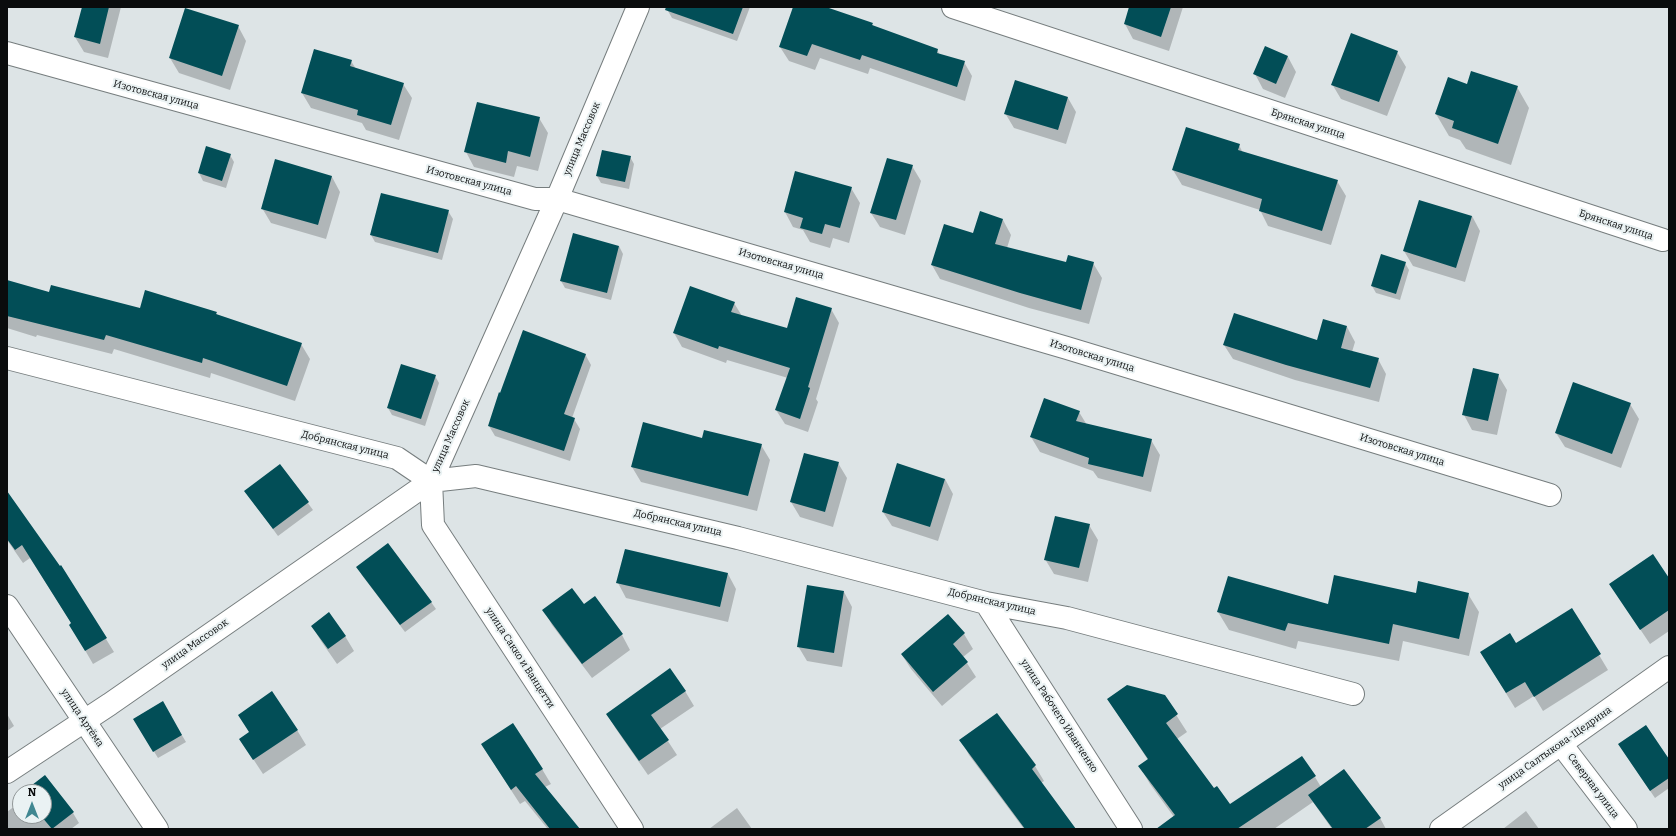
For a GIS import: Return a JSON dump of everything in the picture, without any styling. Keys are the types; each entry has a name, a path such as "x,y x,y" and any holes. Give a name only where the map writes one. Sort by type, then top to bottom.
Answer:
{"street":[{"name":"улица Массовок","path":"7,772 84,721 431,481 557,199 638,7"},
{"name":"Брянская улица","path":"953,7 1663,240"},
{"name":"Изотовская улица","path":"7,53 535,199 557,199 1067,348 1550,495"},
{"name":"Добрянская улица","path":"7,358 398,458 431,481 476,476 738,538 986,603 1067,618 1353,694"},
{"name":"улица Сакко и Ванцетти","path":"431,481 433,525 632,829"},
{"name":"улица Рабочего Иванченко","path":"986,603 1131,829"},
{"name":"улица Артёма","path":"7,606 157,829"},
{"name":"улица Салтыкова-Щедрина","path":"1441,829 1669,667"},
{"name":"Северная улица","path":"1561,744 1626,829"}],"building":[{"path":"82,7 109,7 100,44 74,37"},
{"path":"666,7 743,7 733,34 665,10"},
{"path":"793,7 826,7 873,23 872,25 938,49 937,53 965,61 957,87 862,55 860,60 812,44 807,56 779,47"},
{"path":"1129,7 1171,7 1161,37 1124,24"},
{"path":"185,8 239,25 222,76 169,58"},
{"path":"1351,33 1398,51 1379,102 1331,85"},
{"path":"1265,46 1288,56 1276,84 1253,74"},
{"path":"314,49 352,60 350,66 404,83 391,125 357,115 358,110 301,93"},
{"path":"1471,71 1518,86 1498,144 1452,128 1454,121 1435,114 1448,77 1467,84"},
{"path":"1015,80 1068,97 1058,130 1004,114"},
{"path":"477,102 540,117 530,157 508,151 506,163 464,152"},
{"path":"1186,127 1240,144 1238,150 1338,180 1322,231 1259,211 1262,199 1172,170"},
{"path":"206,146 231,154 222,181 198,173"},
{"path":"602,150 631,156 625,182 596,176"},
{"path":"887,158 913,165 896,220 870,213"},
{"path":"275,159 332,176 318,225 261,209"},
{"path":"795,171 852,187 840,228 825,224 822,234 800,228 803,218 784,212"},
{"path":"381,193 449,210 438,253 370,235"},
{"path":"1419,200 1472,216 1456,268 1403,251"},
{"path":"980,211 1003,219 995,244 1066,262 1068,255 1094,262 1081,310 1020,293 931,265 944,224 973,233"},
{"path":"573,233 619,246 607,293 560,281"},
{"path":"1381,254 1406,262 1396,294 1371,286"},
{"path":"7,280 49,292 51,285 140,308 145,290 217,312 216,314 302,343 287,386 203,358 202,363 106,335 104,340 7,316"},
{"path":"690,286 735,302 731,312 787,328 796,297 832,308 800,419 775,410 790,368 719,346 718,349 673,333"},
{"path":"1234,313 1317,340 1323,319 1347,326 1341,348 1379,358 1370,388 1286,365 1223,345"},
{"path":"523,330 586,354 564,414 575,418 564,451 488,426 499,392 500,393"},
{"path":"401,364 436,375 421,419 387,408"},
{"path":"1473,368 1499,374 1488,421 1462,415"},
{"path":"1573,382 1631,403 1612,454 1555,433"},
{"path":"1044,398 1080,411 1076,421 1152,439 1143,477 1088,464 1089,458 1030,437"},
{"path":"643,422 702,438 704,430 762,444 748,496 631,467"},
{"path":"804,453 839,462 825,512 790,502"},
{"path":"897,463 945,479 930,527 882,512"},
{"path":"280,464 309,502 273,529 244,491"},
{"path":"7,491 60,566 61,565 107,638 85,651 69,625 71,623 22,545 15,550 7,539"},
{"path":"1055,516 1090,524 1079,568 1044,560"},
{"path":"388,543 432,602 400,625 356,567"},
{"path":"625,549 728,573 720,607 616,583"},
{"path":"1653,554 1669,578 1669,610 1640,630 1609,584"},
{"path":"1334,575 1416,593 1418,581 1469,593 1459,639 1393,624 1389,644 1288,623 1285,631 1217,612 1228,576 1328,604"},
{"path":"807,585 844,591 834,653 797,647"},
{"path":"572,588 584,604 595,596 623,634 582,664 542,610"},
{"path":"1572,608 1601,654 1534,697 1525,682 1506,693 1480,652 1510,633 1516,643"},
{"path":"329,612 346,636 328,649 311,626"},
{"path":"948,614 965,633 953,644 968,662 933,692 901,654"},
{"path":"670,668 686,691 651,715 669,740 639,761 606,714"},
{"path":"1127,685 1165,695 1178,714 1166,723 1214,788 1217,786 1230,804 1302,756 1316,776 1237,829 1156,829 1175,815 1138,766 1148,759 1107,699"},
{"path":"272,691 298,730 253,760 239,739 249,732 238,715"},
{"path":"163,701 182,735 153,752 133,719"},
{"path":"997,713 1036,765 1032,769 1076,829 1025,829 959,740"},
{"path":"513,723 543,769 535,774 580,829 550,829 516,786 511,790 481,744"},
{"path":"1646,725 1669,759 1669,778 1650,791 1618,744"},
{"path":"1344,769 1381,818 1365,829 1333,829 1308,795"},
{"path":"45,775 74,812 52,829 48,824 52,824 52,784 33,784"}]}
